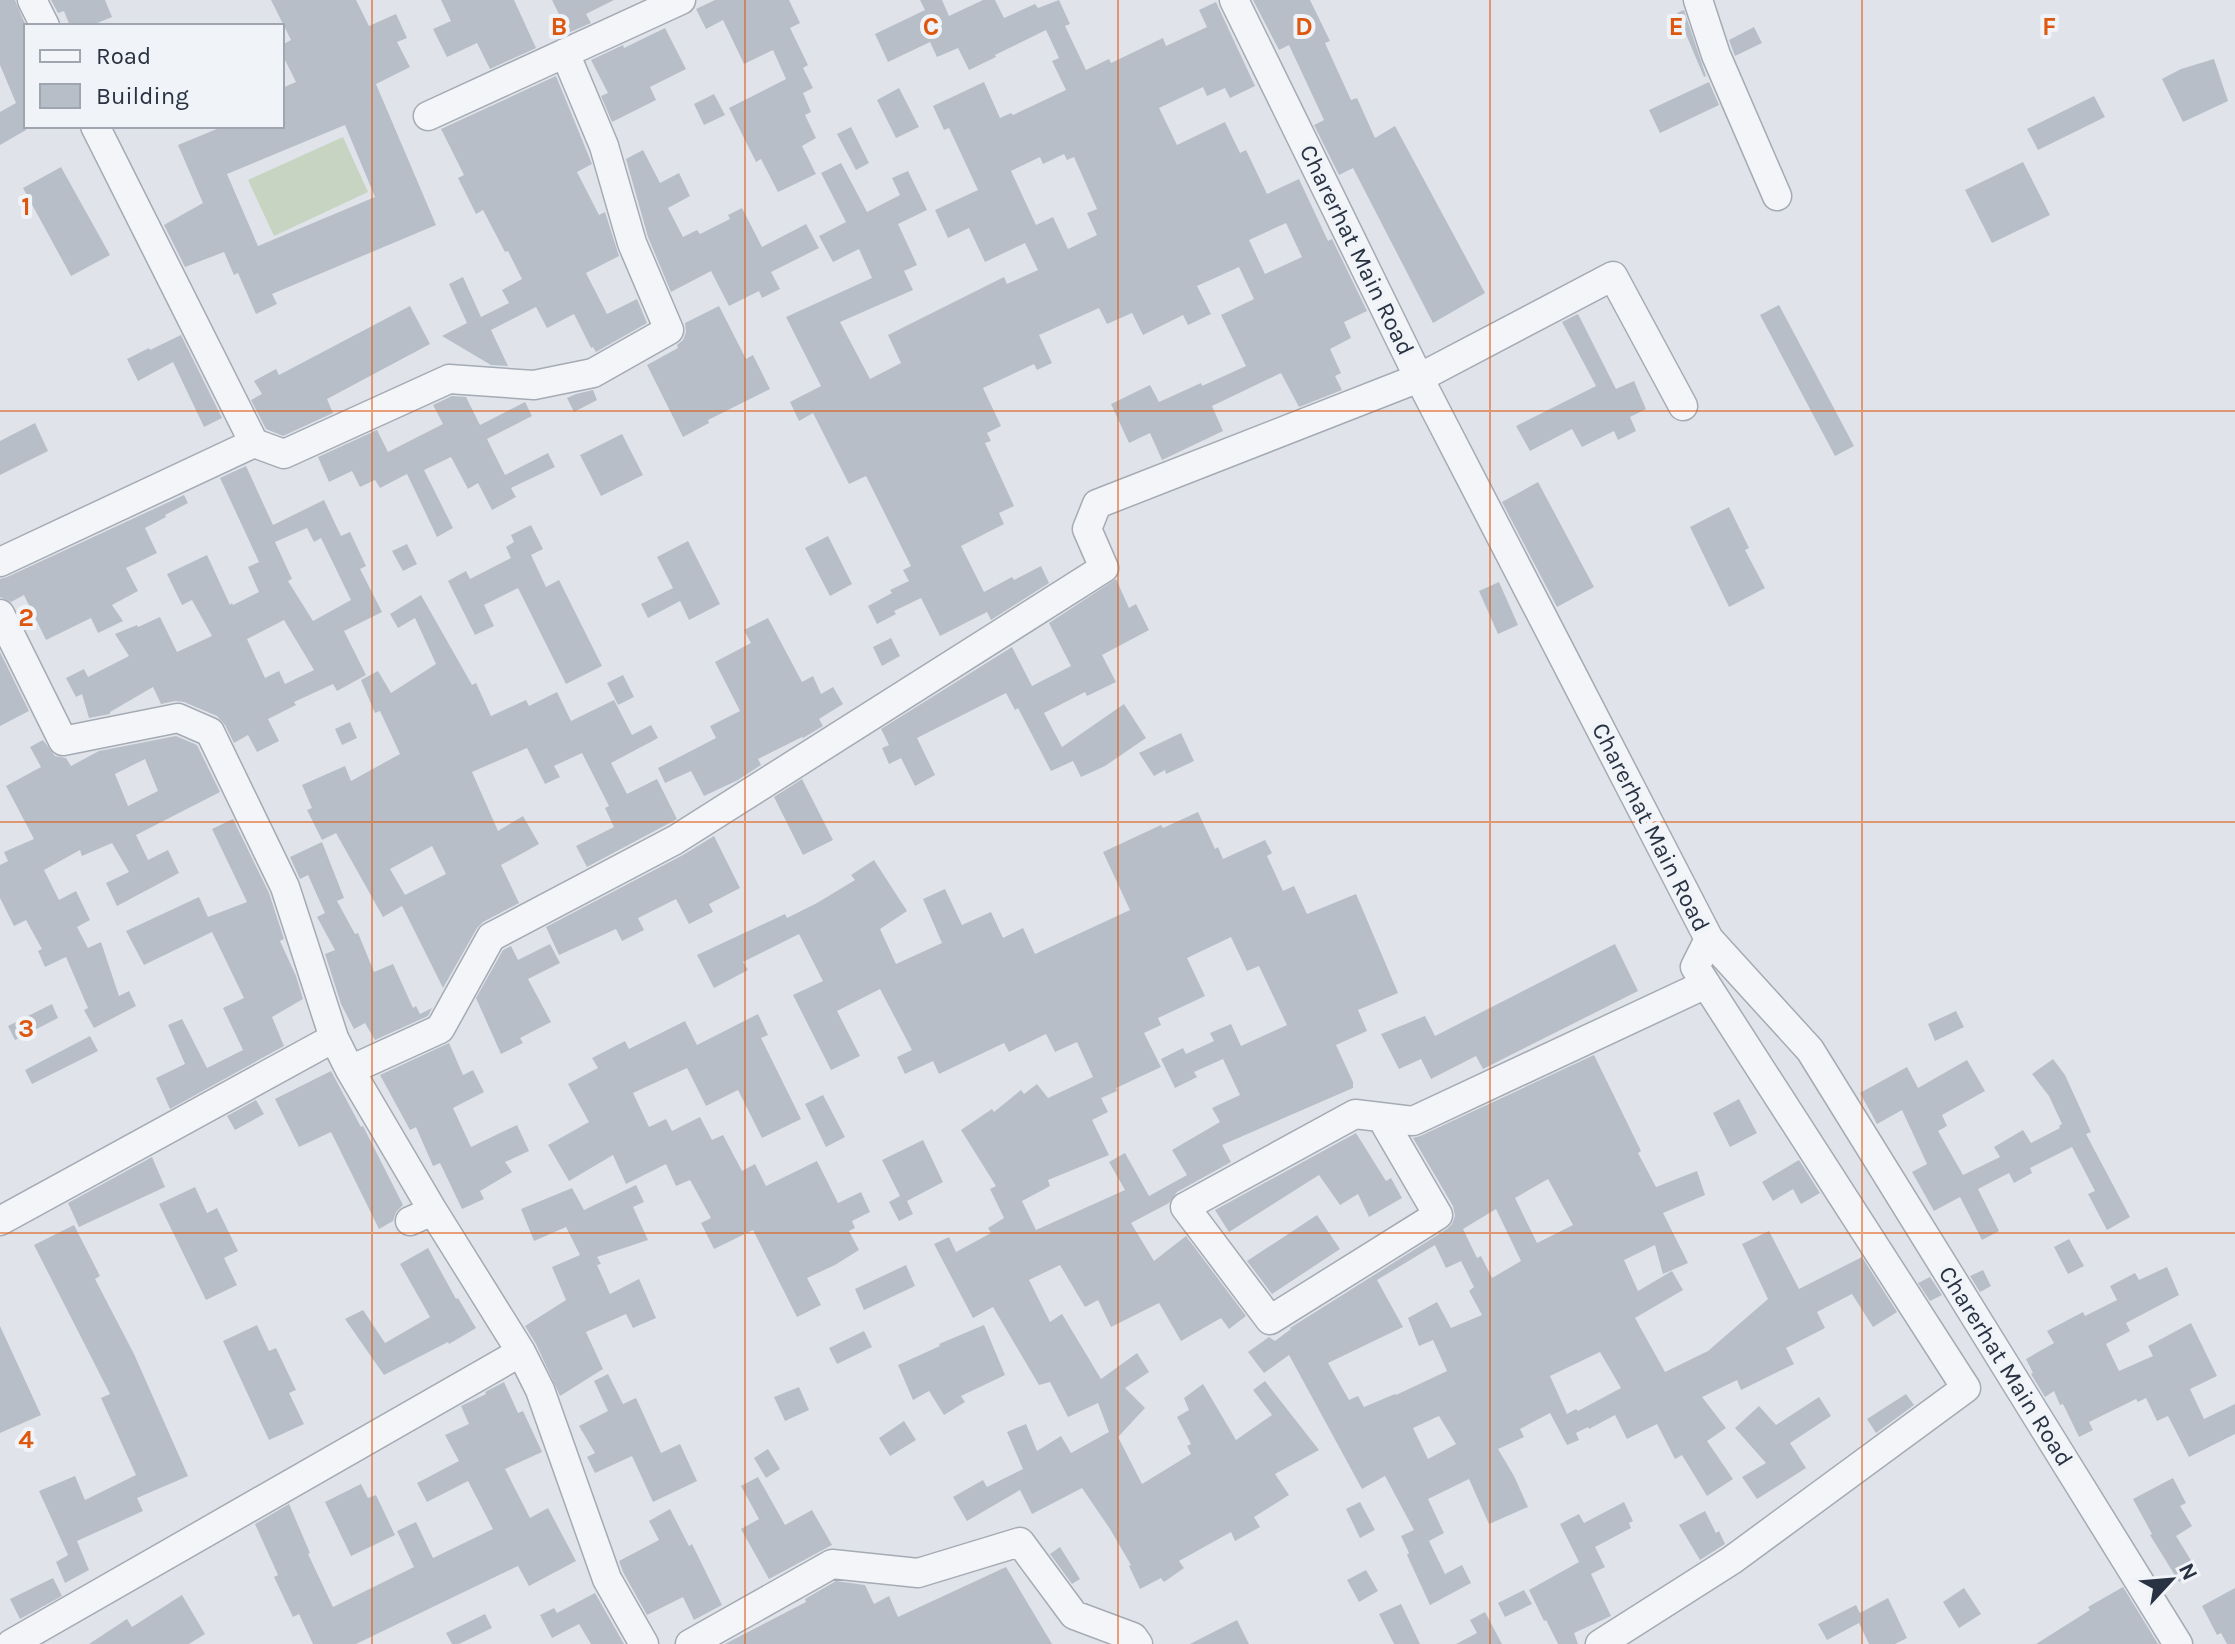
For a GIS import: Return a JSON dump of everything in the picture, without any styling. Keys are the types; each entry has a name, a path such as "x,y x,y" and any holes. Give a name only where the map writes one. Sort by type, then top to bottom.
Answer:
{"street":[{"path":"32,0 44,24"},
{"path":"428,116 565,53 645,8 681,0"},
{"name":"Charerhat Main Road","path":"1234,0 1419,378 1709,939 1810,1050 2178,1644"},
{"path":"1698,0 1716,55 1777,196"},
{"path":"96,128 254,443 284,454 449,379 534,385 593,373 669,330 632,243 604,146 565,53"},
{"path":"350,1070 440,1029 491,937 675,840 1104,568 1087,529 1097,504 1419,378 1613,276 1683,406"},
{"path":"0,562 254,443"},
{"path":"0,614 63,741 178,718 210,732 285,887 334,1038 421,1216 521,1352 540,1390 607,1579 644,1644"},
{"path":"1600,1644 1732,1560 1966,1388 1695,967 1709,939"},
{"path":"1381,1117 1438,1215 1270,1320 1185,1207 1355,1114 1381,1117 1413,1121 1706,984"},
{"path":"0,1221 334,1038"},
{"path":"11,1644 521,1352"},
{"path":"690,1644 832,1564 918,1573 1020,1542 1074,1615 1133,1637 1138,1644"}],"green space":[{"path":"343,137 368,192 274,236 248,180"}],"building":[{"path":"0,0 15,0 25,24 26,130 0,145 0,112 16,103 0,65"},
{"path":"51,0 105,0 112,17 95,24 69,24 64,11 58,13"},
{"path":"271,0 356,0 369,26 396,14 407,38 397,42 410,67 376,84 436,225 272,294 277,304 256,314 238,273 234,275 224,252 185,267 164,225 203,203 178,145 219,128 284,128 284,87 296,82 284,58 284,44 291,40","holes":["345,125 375,197 258,246 227,174"]},
{"path":"441,0 514,0 536,48 490,69 477,43 447,57 433,29 451,21"},
{"path":"552,0 614,0 586,14 591,23 568,33"},
{"path":"715,0 789,0 800,23 790,28 808,65 803,68 813,88 803,93 811,112 805,115 816,138 802,146 816,174 778,192 761,159 756,162 729,108 786,79 773,50 744,64 723,20 706,29 696,9"},
{"path":"920,0 942,0 949,16 983,0 995,0 1004,18 1035,4 1038,8 1059,0 1070,24 1065,26 1086,70 1109,59 1111,63 1163,38 1166,46 1207,27 1199,10 1216,2 1255,86 1230,98 1225,88 1207,96 1203,87 1159,108 1177,145 1225,122 1240,153 1246,150 1267,194 1299,179 1328,241 1332,239 1367,311 1344,322 1351,338 1330,349 1341,373 1335,376 1342,390 1299,407 1281,373 1212,406 1223,431 1162,460 1150,433 1129,443 1111,404 1150,385 1159,402 1246,366 1221,315 1254,299 1239,267 1197,286 1211,314 1188,325 1183,315 1143,335 1132,313 1107,324 1099,308 1039,335 1052,363 1037,370 1034,364 983,388 1001,426 987,433 991,441 985,443 1014,506 999,513 1004,524 961,546 984,592 1041,566 1049,583 991,620 987,612 940,636 921,598 894,611 896,614 877,624 868,606 909,581 903,570 911,566 866,476 849,484 813,413 799,421 790,402 821,386 786,317 872,278 859,249 833,262 819,236 846,222 821,173 841,163 867,212 900,195 892,178 908,171 927,210 898,224 917,265 904,271 913,290 840,322 870,379 901,363 888,335 1004,277 1007,284 1038,270 1025,243 985,262 969,228 948,238 935,210 978,190 949,128 944,130 933,106 984,82 1000,118 1013,115 1066,90 1052,61 1059,58 1046,30 969,70 958,48 937,57 930,42 888,62 875,34 925,10","holes":["1064,154 1067,160 1074,157 1097,209 1087,213 1097,235 1068,249 1053,217 1036,225 1011,171 1040,157 1043,164","1286,223 1302,257 1265,274 1249,240"]},
{"path":"1253,0 1310,0 1330,41 1325,43 1351,100 1357,98 1375,138 1395,126 1485,293 1433,323 1353,168 1339,175 1314,125 1324,120 1289,45 1279,50"},
{"path":"1684,10 1706,76 1704,77 1677,13"},
{"path":"1754,27 1762,43 1735,56 1729,40"},
{"path":"665,28 686,69 650,87 656,100 612,122 601,96 608,93 591,60"},
{"path":"2214,59 2228,101 2183,122 2162,79 2181,69"},
{"path":"556,76 592,164 577,172 599,215 605,212 619,256 586,273 607,314 637,299 647,323 596,352 574,314 547,328 536,307 491,330 508,366 491,365 442,336 467,323 449,284 463,277 481,317 509,303 502,290 522,279 483,210 476,214 458,178 464,175 441,129"},
{"path":"1709,82 1719,105 1660,133 1649,110"},
{"path":"899,88 919,127 896,138 877,100"},
{"path":"714,94 725,115 704,125 694,104"},
{"path":"2094,96 2105,117 2038,150 2027,129"},
{"path":"851,127 869,163 856,170 837,134"},
{"path":"643,150 660,183 679,173 690,196 668,208 683,237 697,230 700,234 730,219 728,215 742,208 762,247 806,224 819,248 771,272 780,289 762,298 759,291 729,306 711,271 671,292 648,237 626,159"},
{"path":"2023,162 2050,215 1992,243 1965,190"},
{"path":"61,167 110,255 71,276 23,188"},
{"path":"1779,305 1854,446 1835,456 1760,315"},
{"path":"410,306 430,344 327,399 333,413 283,436 266,429 251,400 262,394 254,381 276,369 279,375"},
{"path":"719,306 746,359 753,355 770,389 708,420 709,423 683,437 647,365 678,348 686,332 685,323"},
{"path":"1578,314 1616,389 1634,381 1646,409 1630,417 1636,431 1618,440 1614,431 1582,447 1572,429 1530,451 1516,426 1596,386 1562,322"},
{"path":"181,335 222,418 204,427 173,362 138,381 127,359"},
{"path":"593,390 597,400 574,412 567,398"},
{"path":"452,396 466,397 480,425 525,402 532,416 487,439 505,475 548,453 555,467 511,488 516,497 492,510 478,483 468,489 451,457 424,470 453,528 437,537 407,474 380,488 375,480 360,487 352,471 329,482 318,457 377,430 388,452 443,424 433,405"},
{"path":"35,423 48,451 0,475 0,441"},
{"path":"622,434 643,475 601,496 580,455"},
{"path":"246,466 273,525 324,500 341,536 350,532 366,566 360,569 382,612 344,631 366,675 337,691 333,684 294,702 296,705 268,719 279,741 257,752 248,735 234,743 217,716 184,702 161,704 153,687 110,714 89,718 82,694 76,697 66,678 84,669 88,677 129,656 115,634 160,617 177,652 212,636 192,600 182,605 167,574 207,555 230,605 259,592 248,567 259,562 220,478","holes":["307,528 314,542 321,538 351,600 313,621 288,581 292,579 275,542","284,620 314,670 285,684 279,671 265,678 247,639"]},
{"path":"1538,482 1594,587 1557,607 1502,502"},
{"path":"184,495 188,503 145,528 157,553 126,568 138,591 112,605 123,621 98,633 91,618 46,640 24,595 11,602 0,597 0,579"},
{"path":"1729,507 1749,548 1745,550 1765,588 1729,607 1690,527"},
{"path":"531,525 543,549 531,555 546,587 559,580 602,666 566,684 518,588 484,605 494,626 475,635 448,581 466,571 470,579 511,558 506,547 514,542 511,535"},
{"path":"828,536 852,584 830,596 805,548"},
{"path":"688,541 720,604 689,620 680,601 648,618 641,604 673,588 657,557"},
{"path":"407,544 417,564 403,571 392,551"},
{"path":"1116,579 1129,608 1136,604 1149,630 1102,655 1116,682 1087,696 1085,692 1044,713 1062,747 1124,704 1146,738 1105,766 1081,777 1073,761 1051,771 1018,708 1015,710 1006,693 917,738 935,775 915,786 901,758 889,764 882,748 889,745 881,729 1012,647 1032,686 1071,666 1049,623"},
{"path":"1499,582 1518,625 1498,634 1479,591"},
{"path":"421,595 472,685 476,683 491,716 526,700 529,706 557,692 571,721 614,700 632,735 651,725 658,738 611,763 627,794 657,779 677,819 587,867 576,846 614,827 605,808 609,806 582,753 554,766 560,777 545,784 527,748 472,772 498,831 523,816 539,844 501,865 519,903 477,928 443,988 402,906 383,917 336,833 322,840 307,810 312,808 302,785 345,766 351,781 400,754 380,711 375,713 361,680 378,671 391,693 436,664 415,618 398,628 390,614","holes":["432,846 446,874 405,895 390,869"]},
{"path":"768,618 802,682 813,676 821,694 833,687 843,704 819,719 823,726 758,759 761,765 704,796 691,771 665,783 658,768 716,738 710,726 740,711 715,662 751,643 744,630"},
{"path":"891,638 900,656 882,666 873,647"},
{"path":"0,652 29,711 0,726"},
{"path":"623,675 634,697 618,705 607,683"},
{"path":"350,722 357,738 342,745 335,729"},
{"path":"1181,733 1194,761 1154,776 1139,753"},
{"path":"176,736 197,745 220,792 136,835 148,860 168,850 179,873 117,906 106,883 129,872 112,843 82,856 80,850 44,870 59,900 76,891 90,920 77,927 88,948 101,942 119,996 129,991 136,1006 94,1028 84,1010 88,1008 66,957 45,967 38,951 42,949 26,920 14,926 0,898 0,865 8,861 4,852 34,839 6,786 41,767 30,747 43,740 55,756 66,758 71,766 99,751","holes":["145,759 158,791 128,806 115,774"]},
{"path":"802,779 833,840 803,855 774,797"},
{"path":"1198,812 1223,859 1265,840 1272,853 1267,856 1283,891 1294,886 1307,914 1356,894 1398,993 1358,1010 1367,1031 1336,1045 1353,1088 1222,1145 1231,1162 1177,1192 1169,1203 1131,1223 1154,1261 1186,1236 1246,1316 1229,1329 1221,1318 1181,1341 1159,1303 1111,1327 1098,1300 1085,1307 1060,1265 1029,1280 1050,1322 1062,1314 1101,1379 1137,1353 1149,1372 1125,1388 1145,1408 1118,1437 1142,1484 1191,1454 1187,1446 1191,1444 1177,1417 1189,1410 1184,1398 1203,1384 1236,1440 1272,1415 1253,1390 1265,1381 1319,1450 1275,1474 1289,1495 1254,1517 1260,1527 1235,1541 1231,1532 1179,1561 1184,1568 1164,1582 1161,1578 1140,1589 1131,1565 1082,1488 1032,1514 1020,1490 967,1521 953,1497 983,1480 987,1487 1023,1469 1007,1432 1026,1424 1037,1451 1061,1436 1071,1453 1109,1432 1098,1403 1068,1417 1050,1382 1039,1385 993,1307 973,1318 934,1244 949,1237 956,1252 991,1233 988,1228 1004,1218 990,1189 996,1186 961,1130 992,1109 994,1112 1021,1090 1024,1094 1037,1084 1048,1098 1093,1077 1077,1042 1055,1052 1046,1034 1009,1052 1004,1043 939,1074 933,1061 905,1074 897,1057 912,1050 880,989 837,1011 860,1056 831,1070 793,995 823,981 799,934 743,962 748,970 714,988 697,955 785,914 787,918 817,903 855,880 851,875 874,860 907,911 880,929 896,964 942,943 923,899 945,889 962,925 991,912 1003,938 1023,928 1035,954 1130,910 1103,852 1161,825 1163,828","holes":["1231,937 1247,971 1259,966 1287,1025 1241,1046 1231,1024 1210,1033 1214,1041 1186,1054 1183,1048 1161,1059 1175,1088 1197,1077 1194,1072 1223,1059 1240,1095 1212,1108 1220,1122 1172,1150 1187,1175 1149,1196 1125,1153 1109,1162 1125,1190 1036,1230 1022,1201 1050,1186 1048,1180 1109,1155 1092,1120 1108,1112 1101,1098 1161,1067 1144,1033 1161,1025 1158,1018 1205,996 1187,958"]},
{"path":"233,819 269,893 284,939 280,941 303,999 272,1017 284,1046 170,1109 156,1078 185,1064 168,1025 182,1019 207,1068 243,1050 223,1008 244,998 212,932 144,965 126,931 199,897 208,917 247,902 212,829"},
{"path":"714,836 740,888 709,904 713,912 689,924 676,899 638,918 644,930 622,941 616,929 559,955 546,927"},
{"path":"322,842 344,898 337,901 355,934 358,933 374,972 393,964 413,1008 416,1006 420,1014 432,1008 428,1016 375,1040 365,1023 354,1029 341,1004 325,954 335,950 317,917 325,913 308,875 300,879 290,857"},
{"path":"550,944 560,963 528,979 551,1022 520,1038 523,1043 501,1054 476,998 503,950 511,946 518,960"},
{"path":"1615,944 1638,991 1483,1069 1476,1056 1431,1079 1421,1059 1399,1069 1381,1034 1425,1016 1435,1036"},
{"path":"52,1004 58,1018 15,1040 8,1026"},
{"path":"1956,1011 1964,1027 1935,1041 1928,1024"},
{"path":"758,1014 768,1035 761,1038 801,1119 762,1138 738,1090 706,1106 687,1068 633,1093 649,1127 666,1119 672,1131 700,1117 712,1140 723,1135 742,1171 755,1164 766,1186 817,1161 838,1203 861,1192 870,1212 852,1221 855,1228 849,1231 859,1250 807,1278 821,1305 797,1317 753,1230 714,1249 701,1223 711,1218 690,1180 676,1186 666,1164 626,1184 613,1155 569,1181 548,1145 589,1122 568,1084 598,1068 592,1058 625,1041 629,1049 685,1021 697,1045"},
{"path":"90,1036 98,1051 32,1084 25,1070"},
{"path":"449,1043 463,1075 473,1070 484,1092 453,1108 471,1147 517,1125 529,1151 505,1162 512,1172 480,1191 484,1199 462,1209 440,1163 433,1166 416,1127 410,1130 380,1075"},
{"path":"1594,1055 1656,1187 1697,1171 1705,1195 1663,1213 1688,1263 1663,1274 1655,1245 1624,1260 1638,1291 1672,1271 1683,1290 1635,1318 1665,1372 1708,1351 1768,1299 1742,1244 1769,1231 1799,1289 1862,1257 1897,1312 1873,1327 1852,1294 1817,1312 1825,1328 1786,1348 1794,1364 1741,1390 1737,1380 1702,1397 1726,1428 1707,1441 1733,1479 1707,1496 1682,1455 1675,1459 1657,1424 1627,1439 1615,1415 1576,1433 1579,1440 1567,1445 1550,1413 1520,1429 1524,1437 1498,1449 1528,1507 1489,1524 1469,1479 1428,1499 1444,1533 1429,1541 1445,1574 1462,1565 1471,1583 1430,1605 1401,1536 1414,1530 1385,1476 1362,1489 1289,1355 1264,1373 1248,1352 1269,1337 1275,1341 1290,1328 1452,1224 1455,1216 1453,1206 1413,1138","holes":["1548,1179 1573,1225 1537,1243 1515,1198","1496,1209 1521,1261 1492,1278 1481,1256 1477,1258 1463,1229","1435,1245 1446,1268 1461,1261 1474,1287 1469,1291 1482,1315 1451,1328 1437,1302 1408,1318 1419,1346 1433,1340 1447,1371 1364,1407 1358,1396 1349,1400 1328,1363 1403,1327 1377,1280","1600,1352 1621,1388 1567,1414 1550,1376","1439,1416 1456,1444 1428,1459 1413,1428"]},
{"path":"2053,1059 2065,1075 2091,1132 2086,1134 2130,1217 2107,1230 2088,1194 2095,1191 2072,1147 2030,1168 2032,1173 2014,1183 2009,1173 1978,1189 1999,1231 1982,1240 1960,1197 1934,1211 1912,1172 1927,1164 1902,1110 1877,1124 1860,1093 1907,1067 1918,1088 1967,1060 1985,1091 1942,1115 1947,1126 1938,1131 1963,1175 2000,1157 1994,1147 2023,1130 2031,1143 2060,1128 2062,1124 2049,1096 2032,1074"},
{"path":"331,1071 403,1205 393,1221 379,1229 331,1132 299,1147 275,1099"},
{"path":"823,1095 845,1137 826,1147 805,1104"},
{"path":"1739,1099 1757,1133 1730,1147 1713,1113"},
{"path":"256,1100 264,1114 235,1130 227,1116"},
{"path":"1356,1133 1386,1181 1391,1178 1402,1198 1369,1217 1358,1194 1340,1205 1319,1175 1229,1232 1215,1210"},
{"path":"923,1140 943,1182 907,1201 913,1214 899,1221 889,1202 900,1196 882,1160"},
{"path":"152,1157 165,1187 79,1227 68,1203"},
{"path":"1799,1160 1820,1193 1801,1204 1793,1189 1773,1201 1762,1182"},
{"path":"636,1185 644,1202 633,1207 648,1240 597,1257 601,1264 597,1265 610,1294 639,1279 656,1318 633,1328 626,1314 586,1332 603,1369 560,1396 525,1326 566,1300 552,1267 580,1255 566,1227 534,1241 521,1209 572,1188 584,1210"},
{"path":"195,1187 207,1213 217,1208 238,1251 224,1258 237,1285 206,1300 159,1204"},
{"path":"1317,1215 1340,1249 1272,1294 1247,1261"},
{"path":"74,1225 100,1276 95,1279 134,1354 188,1476 137,1498 143,1511 77,1541 89,1570 65,1583 56,1562 68,1555 39,1491 75,1476 85,1500 136,1475 101,1398 110,1394 34,1245"},
{"path":"2069,1239 2084,1266 2068,1274 2054,1247"},
{"path":"428,1248 476,1328 384,1375 345,1319 363,1310 385,1343 430,1317 400,1264"},
{"path":"906,1265 915,1286 864,1310 855,1289"},
{"path":"2167,1267 2179,1295 2126,1323 2130,1331 2106,1344 2119,1371 2153,1356 2148,1346 2191,1323 2217,1376 2190,1389 2204,1419 2235,1404 2235,1434 2189,1457 2168,1416 2157,1421 2146,1398 2138,1402 2136,1399 2089,1422 2093,1430 2079,1437 2054,1391 2045,1397 2026,1359 2054,1343 2047,1331 2083,1312 2085,1316 2117,1300 2110,1286 2135,1273 2139,1280"},
{"path":"1983,1270 1991,1286 1980,1292 1970,1276"},
{"path":"1930,1277 1942,1295 1930,1301 1918,1283"},
{"path":"257,1325 269,1351 276,1348 296,1390 289,1393 304,1424 269,1440 223,1341"},
{"path":"984,1325 1005,1375 961,1396 965,1402 944,1415 929,1391 913,1400 898,1365"},
{"path":"0,1326 41,1415 0,1433"},
{"path":"864,1331 872,1347 837,1364 829,1348"},
{"path":"608,1374 623,1404 636,1398 661,1453 680,1444 697,1481 653,1502 632,1456 595,1473 587,1457 595,1453 579,1426 608,1411 594,1381"},
{"path":"504,1382 518,1413 523,1411 542,1452 505,1469 530,1518 548,1508 576,1561 529,1586 518,1566 356,1644 313,1644 299,1614 293,1617 274,1577 278,1575 255,1524 289,1504 333,1607 414,1567 397,1531 416,1522 433,1558 493,1529 468,1481 427,1502 417,1483 459,1461 445,1435 469,1424 461,1406"},
{"path":"799,1387 809,1410 785,1421 774,1397"},
{"path":"1906,1394 1914,1405 1876,1433 1867,1419"},
{"path":"1819,1397 1831,1416 1790,1443 1806,1468 1757,1499 1742,1477 1766,1463 1735,1428 1759,1406 1776,1425"},
{"path":"904,1421 916,1440 890,1456 879,1438"},
{"path":"768,1449 780,1469 766,1478 754,1458"},
{"path":"758,1477 785,1525 812,1510 832,1545 769,1579 741,1529 759,1519 741,1486"},
{"path":"2173,1478 2186,1503 2180,1506 2192,1526 2176,1536 2197,1570 2179,1582 2150,1535 2133,1499"},
{"path":"361,1484 368,1498 376,1495 395,1535 351,1556 325,1502"},
{"path":"1360,1502 1375,1530 1360,1538 1346,1509"},
{"path":"1624,1502 1633,1521 1629,1523 1631,1528 1595,1547 1605,1567 1591,1574 1611,1616 1574,1633 1578,1644 1558,1644 1529,1590 1579,1562 1560,1524 1579,1514 1584,1523"},
{"path":"670,1509 689,1546 692,1544 722,1605 694,1620 683,1597 647,1615 619,1561 659,1540 649,1521"},
{"path":"1705,1511 1725,1544 1700,1560 1679,1525"},
{"path":"1060,1547 1080,1579 1072,1584 1050,1554"},
{"path":"1006,1567 1052,1644 725,1644 806,1602 805,1599 836,1581 865,1585 874,1604 889,1596 898,1617"},
{"path":"1366,1570 1378,1591 1359,1602 1347,1580"},
{"path":"53,1578 62,1596 20,1619 10,1599"},
{"path":"2123,1587 2158,1644 2036,1644 2090,1610 2088,1607"},
{"path":"1964,1588 1981,1614 1959,1628 1943,1602"},
{"path":"2235,1588 2235,1644 2227,1644 2221,1633 2217,1635 2202,1606"},
{"path":"1524,1590 1532,1604 1505,1617 1498,1603"},
{"path":"595,1593 624,1644 591,1644 579,1624 552,1638 540,1615 554,1608 557,1613"},
{"path":"182,1595 205,1634 189,1644 89,1644 127,1619 132,1627"},
{"path":"1888,1598 1907,1638 1895,1644 1869,1644 1859,1623 1827,1640 1818,1624 1856,1605 1860,1613"},
{"path":"1401,1604 1420,1644 1394,1644 1379,1614"},
{"path":"1485,1612 1502,1644 1456,1644 1477,1633 1470,1620"},
{"path":"485,1614 492,1628 459,1644 452,1644 446,1633"},
{"path":"1237,1620 1249,1644 1190,1644"}]}
